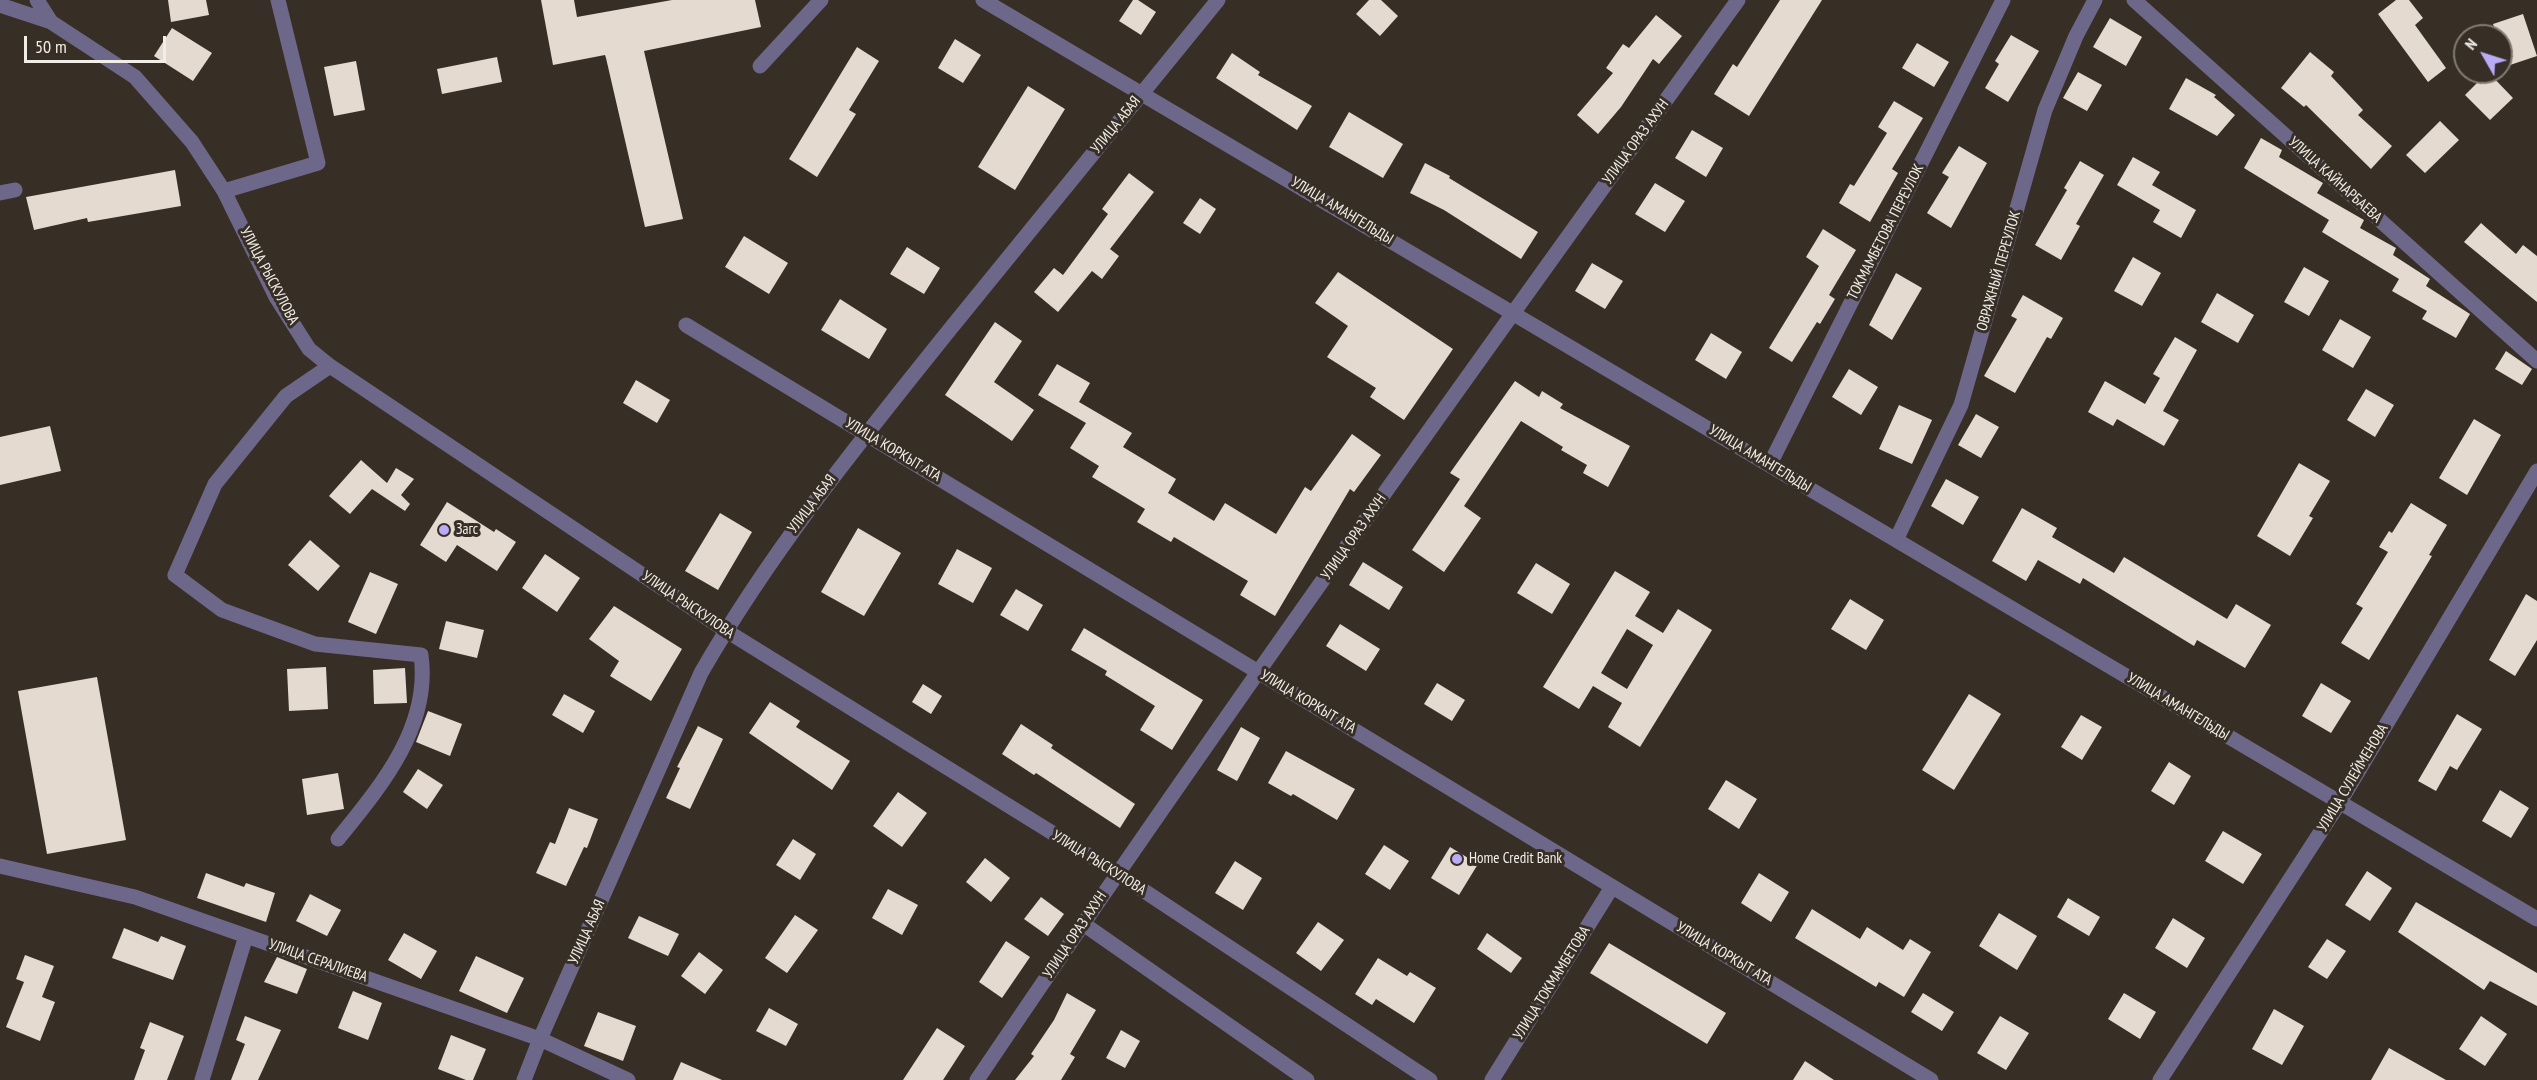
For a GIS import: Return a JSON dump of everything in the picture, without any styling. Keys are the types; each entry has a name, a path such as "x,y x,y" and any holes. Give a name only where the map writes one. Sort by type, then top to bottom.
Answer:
{"street":[{"name":"УЛИЦА РЫСКУЛОВА","path":"37,0 51,22"},
{"path":"224,191 318,163 278,0"},
{"path":"760,66 821,0"},
{"name":"УЛИЦА АМАНГЕЛЬДЫ","path":"983,0 2537,919"},
{"name":"УЛИЦА АБАЯ","path":"524,1080 700,673 725,630 785,540 866,434 1218,0"},
{"name":"УЛИЦА ОРАЗ АХУН","path":"977,1080 1082,923 1258,672 1738,0"},
{"name":"ТОКМАМБЕТОВА ПЕРЕУЛОК","path":"1770,464 2003,0"},
{"name":"ОВРАЖНЫЙ ПЕРЕУЛОК","path":"1896,540 1961,405 2045,110 2076,36 2095,0"},
{"name":"УЛИЦА КАЙНАРБАЕВА","path":"2134,0 2537,361"},
{"name":"УЛИЦА РЫСКУЛОВА","path":"0,6 51,22 135,77 192,142 224,191 276,297 309,349 330,366 725,630 1117,873 1430,1080"},
{"path":"0,193 15,190"},
{"name":"УЛИЦА КОРКЫТ АТА","path":"686,325 1930,1080"},
{"path":"330,366 286,396 214,484 175,575 222,610 315,644 421,655 424,679 412,729 381,786 338,839"},
{"name":"УЛИЦА СУЛЕЙМЕНОВА","path":"2160,1080 2340,802 2537,471"},
{"name":"УЛИЦА СЕРАЛИЕВА","path":"0,866 135,897 540,1039 628,1080"},
{"name":"УЛИЦА ТОКМАМБЕТОВА","path":"1492,1080 1612,887"},
{"path":"1082,923 1307,1080"},
{"path":"202,1080 246,936"}],"building":[{"path":"168,0 206,0 209,15 171,22"},
{"path":"541,0 574,0 577,17 672,0 755,0 761,27 644,51 683,219 645,227 605,55 553,65"},
{"path":"1133,0 1138,0 1156,12 1141,35 1119,21"},
{"path":"1369,0 1381,0 1398,16 1380,36 1356,14"},
{"path":"1780,0 1822,0 1749,116 1714,94 1733,64 1737,67"},
{"path":"2396,0 2409,0 2423,18 2415,25 2446,68 2428,82 2378,14"},
{"path":"2523,14 2537,56 2513,64 2513,24 2493,24"},
{"path":"1656,15 1682,36 1659,64 1653,59 1621,107 1598,134 1577,115 1613,73 1606,68 1623,44 1629,48"},
{"path":"2110,18 2142,37 2126,66 2093,47"},
{"path":"172,28 212,53 193,81 154,56"},
{"path":"2011,35 2039,51 2008,102 1985,88 1999,64 1995,61"},
{"path":"955,39 981,55 963,83 938,68"},
{"path":"1917,43 1949,62 1934,87 1902,68"},
{"path":"857,47 879,61 849,110 856,114 817,177 789,159"},
{"path":"2310,52 2334,72 2331,76 2363,110 2358,115 2392,146 2371,169 2306,105 2304,107 2281,88"},
{"path":"1232,53 1260,72 1258,75 1312,106 1297,130 1216,78"},
{"path":"497,57 502,82 442,94 437,69"},
{"path":"356,61 365,110 334,116 324,67"},
{"path":"2078,72 2102,85 2087,111 2063,98"},
{"path":"2186,78 2216,95 2214,97 2235,115 2217,136 2169,109"},
{"path":"2476,84 2500,84 2513,98 2490,120 2465,95"},
{"path":"1028,86 1065,109 1015,190 978,167"},
{"path":"1894,101 1923,118 1892,169 1898,173 1870,222 1839,203 1850,184 1854,186 1887,133 1878,127"},
{"path":"1349,112 1403,144 1383,178 1329,147"},
{"path":"2440,121 2459,140 2425,173 2406,155"},
{"path":"1692,130 1723,148 1706,177 1675,158"},
{"path":"2261,138 2282,150 2279,157 2323,183 2317,193 2364,220 2360,228 2396,248 2393,255 2430,279 2426,286 2470,314 2456,338 2422,319 2427,311 2392,291 2399,279 2322,232 2329,220 2244,168"},
{"path":"1959,146 1987,163 1951,228 1927,213 1949,177 1942,173"},
{"path":"2133,157 2160,172 2152,185 2196,210 2181,238 2153,222 2160,210 2117,185"},
{"path":"2080,161 2104,175 2076,224 2080,226 2061,260 2035,245 2067,190 2064,188"},
{"path":"1425,163 1450,176 1449,178 1538,232 1521,259 1444,210 1410,193"},
{"path":"175,170 181,206 88,222 87,218 34,230 26,197"},
{"path":"1129,173 1154,192 1110,249 1119,256 1102,279 1092,271 1058,312 1034,292 1054,268 1063,275 1108,214 1102,209"},
{"path":"1655,183 1685,201 1665,232 1635,214"},
{"path":"1200,198 1216,209 1200,234 1183,223"},
{"path":"2481,223 2516,254 2523,245 2537,256 2537,302 2464,242"},
{"path":"1823,229 1856,250 1829,295 1835,299 1820,324 1817,322 1792,362 1769,348 1819,266 1806,257"},
{"path":"744,236 788,263 769,294 725,267"},
{"path":"907,247 940,268 924,294 890,274"},
{"path":"2133,257 2161,273 2142,306 2114,291"},
{"path":"1592,263 1623,281 1605,309 1575,291"},
{"path":"2304,267 2329,281 2309,316 2284,302"},
{"path":"1338,272 1453,349 1404,420 1370,397 1376,388 1327,357 1348,326 1315,303"},
{"path":"1896,273 1922,288 1892,340 1869,325"},
{"path":"2217,293 2254,315 2238,343 2201,322"},
{"path":"2023,295 2063,318 2051,339 2047,337 2015,393 1984,376 2017,319 2011,316"},
{"path":"840,299 887,329 869,359 821,330"},
{"path":"2340,319 2371,337 2353,368 2322,350"},
{"path":"995,322 1022,341 994,382 1034,410 1012,441 945,395"},
{"path":"1711,333 1742,352 1726,379 1695,360"},
{"path":"2175,337 2197,350 2163,411 2179,420 2164,446 2117,419 2113,426 2088,412 2105,381 2145,404 2160,378 2153,374"},
{"path":"2506,351 2532,369 2522,385 2495,369"},
{"path":"1057,364 1090,383 1079,402 1132,433 1123,447 1176,479 1168,493 1214,521 1225,503 1276,534 1305,487 1311,491 1352,434 1381,455 1354,492 1350,489 1275,616 1240,595 1248,581 1174,537 1171,542 1137,522 1145,509 1092,477 1099,466 1070,448 1086,423 1038,395"},
{"path":"1849,369 1878,387 1861,415 1832,397"},
{"path":"636,380 670,400 657,423 623,403"},
{"path":"1515,381 1539,397 1542,391 1563,404 1560,408 1630,446 1608,487 1583,473 1587,465 1561,450 1563,447 1521,421 1464,506 1481,518 1444,572 1412,550 1460,479 1450,473"},
{"path":"2366,389 2394,405 2375,437 2347,420"},
{"path":"1899,405 1932,420 1912,464 1879,449"},
{"path":"1976,414 1999,427 1981,458 1958,445"},
{"path":"2474,419 2501,435 2467,495 2439,478"},
{"path":"50,426 61,471 0,485 0,437"},
{"path":"361,460 387,483 396,468 414,479 401,495 410,504 405,511 372,489 350,514 329,496"},
{"path":"2299,463 2330,481 2309,516 2313,518 2290,556 2257,536"},
{"path":"1946,479 1979,497 1963,525 1931,506"},
{"path":"447,502 494,532 496,529 516,542 497,571 457,545 446,562 420,545"},
{"path":"2411,503 2447,525 2429,555 2432,556 2369,660 2341,643 2363,608 2356,604 2388,552 2379,547 2389,531 2392,533"},
{"path":"2022,508 2057,528 2052,537 2114,573 2124,557 2227,619 2236,604 2271,625 2245,668 2197,640 2194,646 2083,578 2080,584 2038,560 2026,581 1992,561"},
{"path":"720,513 752,532 718,590 685,571"},
{"path":"858,528 901,553 864,616 821,592"},
{"path":"310,540 340,566 318,591 288,565"},
{"path":"957,549 992,568 973,603 938,584"},
{"path":"545,554 580,578 557,612 522,588"},
{"path":"1363,562 1403,587 1389,610 1349,585"},
{"path":"1536,563 1570,584 1552,614 1517,593"},
{"path":"1615,571 1650,592 1635,616 1663,633 1678,609 1712,630 1640,747 1608,727 1622,703 1593,686 1579,709 1543,687","holes":["1627,629 1653,645 1627,689 1601,673"]},
{"path":"370,572 398,584 376,634 348,622"},
{"path":"1016,589 1043,605 1028,631 1000,615"},
{"path":"2526,594 2537,601 2537,640 2515,676 2489,660"},
{"path":"1850,599 1884,620 1866,650 1831,629"},
{"path":"614,606 682,649 651,701 610,676 619,661 589,639"},
{"path":"446,621 484,630 477,658 439,649"},
{"path":"1340,624 1380,649 1366,671 1326,646"},
{"path":"1084,628 1203,700 1172,750 1140,730 1155,706 1105,675 1107,671 1071,650"},
{"path":"326,667 328,709 289,711 287,669"},
{"path":"405,668 407,703 374,704 373,670"},
{"path":"97,677 126,840 47,854 18,691"},
{"path":"1437,683 1465,700 1452,721 1424,704"},
{"path":"2321,683 2351,701 2331,733 2302,716"},
{"path":"923,684 942,696 931,714 912,702"},
{"path":"564,694 595,711 583,733 552,715"},
{"path":"1969,694 2001,714 1954,790 1922,770"},
{"path":"770,702 800,721 796,727 850,761 832,790 749,733"},
{"path":"428,711 462,724 450,756 416,742"},
{"path":"2457,714 2482,729 2457,770 2450,766 2436,791 2418,781"},
{"path":"2081,715 2102,727 2082,760 2061,747"},
{"path":"1021,724 1053,745 1051,748 1135,804 1120,828 1036,773 1034,775 1002,754"},
{"path":"698,726 723,739 690,809 666,798 680,768 677,767"},
{"path":"1241,727 1260,738 1237,781 1217,770"},
{"path":"1286,751 1355,789 1337,820 1293,794 1291,796 1268,783"},
{"path":"2169,762 2191,776 2174,805 2151,791"},
{"path":"418,769 443,785 427,809 403,792"},
{"path":"338,773 344,809 307,815 302,779"},
{"path":"1726,780 1757,799 1739,829 1708,809"},
{"path":"2500,790 2529,808 2511,838 2482,821"},
{"path":"898,792 927,813 902,847 873,826"},
{"path":"569,808 598,819 587,848 584,847 566,886 536,873 550,842 555,844"},
{"path":"2223,831 2262,854 2243,884 2205,861"},
{"path":"793,839 816,854 800,880 776,865"},
{"path":"1384,845 1409,861 1390,890 1365,874"},
{"path":"1450,847 1478,864 1459,895 1431,878"},
{"path":"985,858 1010,878 991,902 966,882"},
{"path":"1235,861 1262,878 1243,910 1215,893"},
{"path":"2367,871 2392,888 2370,921 2345,905"},
{"path":"206,873 244,887 246,883 275,893 266,922 197,898"},
{"path":"1759,873 1789,892 1771,922 1741,903"},
{"path":"888,889 918,905 902,935 872,918"},
{"path":"310,894 341,910 327,936 296,921"},
{"path":"1041,897 1064,914 1048,936 1024,919"},
{"path":"2068,898 2100,917 2089,936 2057,917"},
{"path":"2416,902 2537,973 2537,1006 2490,981 2484,990 2398,932"},
{"path":"1812,909 1860,939 1867,927 1903,950 1910,939 1931,952 1904,997 1879,982 1876,987 1795,938"},
{"path":"1999,913 2037,936 2017,970 1979,946"},
{"path":"795,915 818,930 787,973 765,958"},
{"path":"639,916 679,934 668,956 628,938"},
{"path":"2173,918 2205,938 2187,968 2155,948"},
{"path":"1318,922 1344,940 1321,971 1296,953"},
{"path":"124,928 158,942 161,936 186,946 173,980 112,958"},
{"path":"404,933 437,951 421,979 388,960"},
{"path":"1487,933 1522,958 1511,973 1477,949"},
{"path":"2327,939 2346,951 2327,979 2308,967"},
{"path":"1006,941 1030,957 1002,998 979,982"},
{"path":"1609,943 1726,1013 1707,1044 1590,973"},
{"path":"699,952 723,970 705,994 681,976"},
{"path":"25,955 54,966 42,997 55,1002 40,1041 6,1027 24,982 16,979"},
{"path":"476,956 524,978 507,1013 459,991"},
{"path":"277,957 307,969 297,994 264,982"},
{"path":"1378,958 1407,976 1410,972 1436,988 1414,1023 1376,999 1372,1005 1355,994"},
{"path":"353,991 382,1003 368,1040 338,1028"},
{"path":"1067,993 1096,1010 1070,1054 1075,1057 1061,1080 1015,1080 1034,1056 1031,1054 1054,1020"},
{"path":"1923,993 1954,1012 1942,1031 1911,1012"},
{"path":"2124,993 2156,1012 2140,1039 2108,1019"},
{"path":"769,1008 798,1024 786,1046 756,1031"},
{"path":"2274,1009 2304,1026 2282,1065 2252,1049"},
{"path":"598,1012 636,1026 623,1061 584,1046"},
{"path":"245,1016 281,1030 258,1080 231,1080 245,1044 236,1040"},
{"path":"2000,1016 2029,1033 2006,1070 1977,1053"},
{"path":"2481,1016 2507,1034 2485,1066 2459,1049"},
{"path":"150,1022 184,1036 167,1080 134,1080 145,1050 140,1048"},
{"path":"937,1028 965,1046 943,1080 903,1080"},
{"path":"1121,1030 1140,1041 1125,1068 1106,1058"},
{"path":"451,1035 486,1049 473,1080 466,1080 438,1069"},
{"path":"2389,1048 2446,1080 2371,1080"},
{"path":"1805,1061 1834,1080 1793,1080"},
{"path":"681,1062 722,1080 673,1080"}],"place":[{"name":"Загс","path":"444,530"},
{"name":"Home Credit Bank","path":"1457,859"}]}
